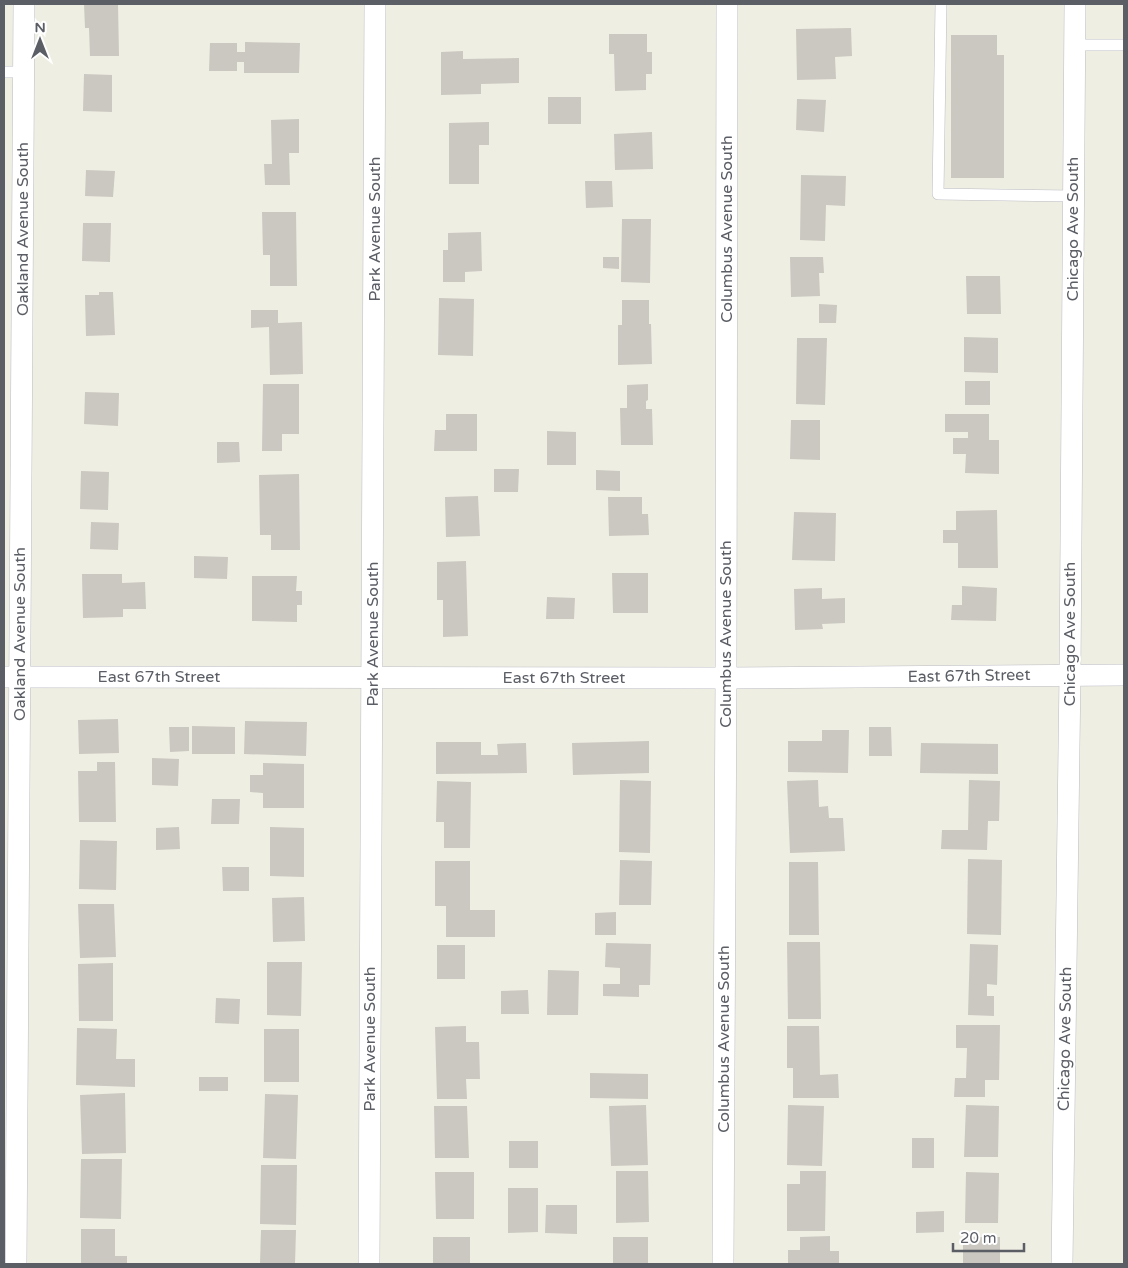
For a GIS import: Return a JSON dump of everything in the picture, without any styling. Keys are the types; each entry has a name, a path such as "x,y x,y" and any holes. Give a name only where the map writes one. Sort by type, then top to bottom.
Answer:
{"street":[{"name":"Oakland Avenue South","path":"16,1264 12,677 14,72 24,4"},
{"name":"Park Avenue South","path":"369,1264 376,4"},
{"name":"Columbus Avenue South","path":"723,1264 727,4"},
{"name":"Chicago Ave South","path":"1062,1264 1070,674 1074,4"},
{"name":"East 67th Street","path":"12,677 726,678 1124,675"}],"lane":[{"path":"941,4 938,194 1073,196"},
{"path":"1074,45 1124,45"}],"building":[{"path":"84,4 118,4 119,56 90,56 89,28 85,28"},
{"path":"851,28 852,56 835,57 836,79 797,80 796,29"},
{"path":"609,34 647,34 647,52 652,52 652,74 646,74 646,90 615,91 614,54 609,54"},
{"path":"951,35 997,35 997,55 1004,55 1004,178 951,178"},
{"path":"245,42 300,43 299,73 244,73 244,62 237,62 237,71 209,71 210,43 237,43 237,52 245,52"},
{"path":"463,51 463,59 519,58 519,83 481,84 481,94 441,95 441,52"},
{"path":"84,74 112,75 112,112 83,111"},
{"path":"548,97 581,97 581,124 548,124"},
{"path":"797,99 826,100 824,132 796,130"},
{"path":"299,119 299,153 289,153 290,185 265,185 264,164 272,164 271,120"},
{"path":"489,122 489,145 479,145 479,184 449,184 449,123"},
{"path":"652,132 653,169 615,170 614,134"},
{"path":"86,170 115,171 113,197 85,196"},
{"path":"801,175 846,176 845,206 826,205 825,241 800,240"},
{"path":"585,181 612,181 613,207 586,208"},
{"path":"262,212 296,212 297,286 270,286 270,255 263,255"},
{"path":"622,219 651,219 650,283 621,282"},
{"path":"83,223 111,223 110,262 82,261"},
{"path":"481,232 482,271 465,272 465,282 443,282 443,250 448,250 448,233"},
{"path":"603,257 619,257 619,269 603,268"},
{"path":"790,257 823,257 824,273 819,273 820,296 791,297"},
{"path":"966,276 1000,276 1001,314 967,314"},
{"path":"99,292 113,292 115,335 86,336 85,295 99,295"},
{"path":"439,298 474,299 473,356 438,355"},
{"path":"622,300 649,300 652,364 618,365 618,325 622,325"},
{"path":"819,304 837,305 836,323 819,323"},
{"path":"251,310 278,310 278,323 302,322 303,374 270,375 269,327 251,328"},
{"path":"964,337 998,338 998,373 964,372"},
{"path":"797,338 827,338 825,405 796,404"},
{"path":"965,381 990,381 990,405 965,405"},
{"path":"263,384 299,384 299,434 282,434 282,451 262,451"},
{"path":"648,384 646,409 652,409 653,445 621,445 620,408 627,408 627,385"},
{"path":"85,392 119,393 118,426 84,424"},
{"path":"446,414 477,414 477,451 434,451 435,430 446,430"},
{"path":"945,414 989,414 989,440 999,440 999,474 965,473 966,454 953,454 953,438 968,438 968,432 945,432"},
{"path":"791,420 820,420 820,460 790,459"},
{"path":"547,431 576,432 576,465 547,465"},
{"path":"217,442 239,442 240,462 217,463"},
{"path":"494,469 519,469 518,492 494,492"},
{"path":"596,470 620,471 620,491 596,490"},
{"path":"81,471 109,472 108,510 80,509"},
{"path":"299,474 300,550 271,550 271,535 260,535 259,475"},
{"path":"478,496 480,536 446,537 445,497"},
{"path":"608,497 642,497 642,514 648,514 649,535 609,536"},
{"path":"997,510 998,568 958,568 958,543 943,543 943,530 956,530 956,511"},
{"path":"794,512 836,513 835,561 792,560"},
{"path":"91,522 119,523 118,550 90,549"},
{"path":"194,556 228,557 227,579 194,578"},
{"path":"466,561 468,636 443,637 443,600 437,600 437,562"},
{"path":"612,573 648,573 648,613 613,613"},
{"path":"82,574 122,574 122,583 145,582 146,609 123,609 123,617 83,618"},
{"path":"252,576 297,576 296,591 302,591 302,605 297,605 297,622 252,621"},
{"path":"962,586 997,588 996,621 951,620 952,605 962,605"},
{"path":"822,588 822,599 845,598 845,623 822,624 823,629 795,630 794,589"},
{"path":"547,597 575,598 574,619 546,619"},
{"path":"118,719 119,753 79,754 78,720"},
{"path":"245,721 307,722 306,756 244,754"},
{"path":"192,726 235,727 235,754 192,754"},
{"path":"169,727 189,727 189,751 170,752"},
{"path":"869,727 891,727 892,756 869,756"},
{"path":"822,730 849,730 848,773 788,772 788,741 822,741"},
{"path":"649,741 649,773 573,775 572,743"},
{"path":"436,742 481,742 481,755 498,755 497,744 526,743 527,773 436,774"},
{"path":"921,743 998,744 998,774 920,773"},
{"path":"152,758 179,759 178,786 152,785"},
{"path":"97,762 115,762 116,822 79,822 78,771 97,771"},
{"path":"263,763 304,764 304,808 263,808 263,793 250,792 250,775 263,775"},
{"path":"620,780 651,781 650,853 619,852"},
{"path":"818,780 819,807 828,806 829,818 843,818 845,851 790,853 787,781"},
{"path":"969,780 1000,781 999,821 988,821 987,850 941,849 942,830 968,830"},
{"path":"437,781 471,782 470,848 444,848 444,822 436,822"},
{"path":"212,799 240,799 239,824 211,824"},
{"path":"179,827 180,849 156,850 156,828"},
{"path":"270,827 304,828 304,877 270,876"},
{"path":"80,840 117,841 116,890 79,889"},
{"path":"968,859 1002,860 1001,935 967,934"},
{"path":"620,860 652,861 651,905 619,905"},
{"path":"435,861 470,861 470,910 495,910 495,937 446,937 446,906 435,906"},
{"path":"789,862 818,862 819,935 789,935"},
{"path":"222,867 249,867 249,891 223,891"},
{"path":"304,897 305,941 273,942 272,898"},
{"path":"78,904 114,904 116,957 80,958"},
{"path":"616,912 616,935 595,935 595,913"},
{"path":"787,942 820,942 821,1019 788,1019"},
{"path":"606,943 651,944 650,985 639,985 639,997 603,996 603,984 620,984 620,968 605,967"},
{"path":"970,944 998,945 997,985 987,984 987,996 994,996 994,1016 968,1015"},
{"path":"437,945 465,945 465,979 437,979"},
{"path":"267,962 302,962 301,1016 267,1015"},
{"path":"113,963 113,1021 79,1021 78,964"},
{"path":"548,970 579,971 578,1015 547,1015"},
{"path":"528,990 529,1014 501,1014 501,991"},
{"path":"216,998 240,999 239,1024 215,1023"},
{"path":"956,1025 1000,1025 999,1080 985,1080 985,1097 954,1097 955,1078 966,1078 967,1048 956,1048"},
{"path":"466,1026 466,1042 479,1042 480,1079 466,1079 467,1099 437,1099 435,1027"},
{"path":"787,1026 819,1026 820,1075 838,1074 839,1098 793,1098 793,1068 787,1068"},
{"path":"77,1028 117,1029 116,1059 135,1059 135,1087 76,1085"},
{"path":"264,1029 299,1029 299,1082 264,1082"},
{"path":"590,1073 648,1074 648,1099 590,1098"},
{"path":"199,1077 228,1077 228,1091 199,1091"},
{"path":"125,1093 126,1153 82,1154 80,1095"},
{"path":"265,1094 298,1095 296,1159 263,1158"},
{"path":"646,1105 648,1165 611,1166 609,1106"},
{"path":"788,1105 824,1106 822,1166 787,1165"},
{"path":"966,1105 999,1106 998,1157 964,1157"},
{"path":"434,1106 467,1106 469,1158 435,1158"},
{"path":"912,1138 934,1138 934,1168 912,1168"},
{"path":"509,1141 538,1141 538,1168 509,1168"},
{"path":"81,1159 122,1159 121,1219 80,1218"},
{"path":"261,1165 297,1165 296,1225 260,1224"},
{"path":"616,1171 648,1171 649,1222 616,1223"},
{"path":"800,1171 826,1171 825,1231 787,1231 787,1184 800,1184"},
{"path":"435,1172 474,1172 474,1219 436,1219"},
{"path":"966,1172 999,1173 998,1223 965,1223"},
{"path":"508,1188 538,1188 538,1232 508,1233"},
{"path":"546,1205 577,1205 577,1234 545,1233"},
{"path":"944,1211 944,1232 916,1233 916,1212"},
{"path":"81,1229 115,1229 115,1256 127,1256 127,1264 81,1264"},
{"path":"261,1230 296,1230 295,1264 260,1264"},
{"path":"830,1236 830,1251 839,1251 839,1264 788,1264 788,1250 800,1250 800,1237"},
{"path":"433,1237 470,1237 470,1264 433,1264"},
{"path":"613,1237 648,1237 648,1264 613,1264"},
{"path":"963,1237 1000,1237 1000,1264 963,1264"}]}
